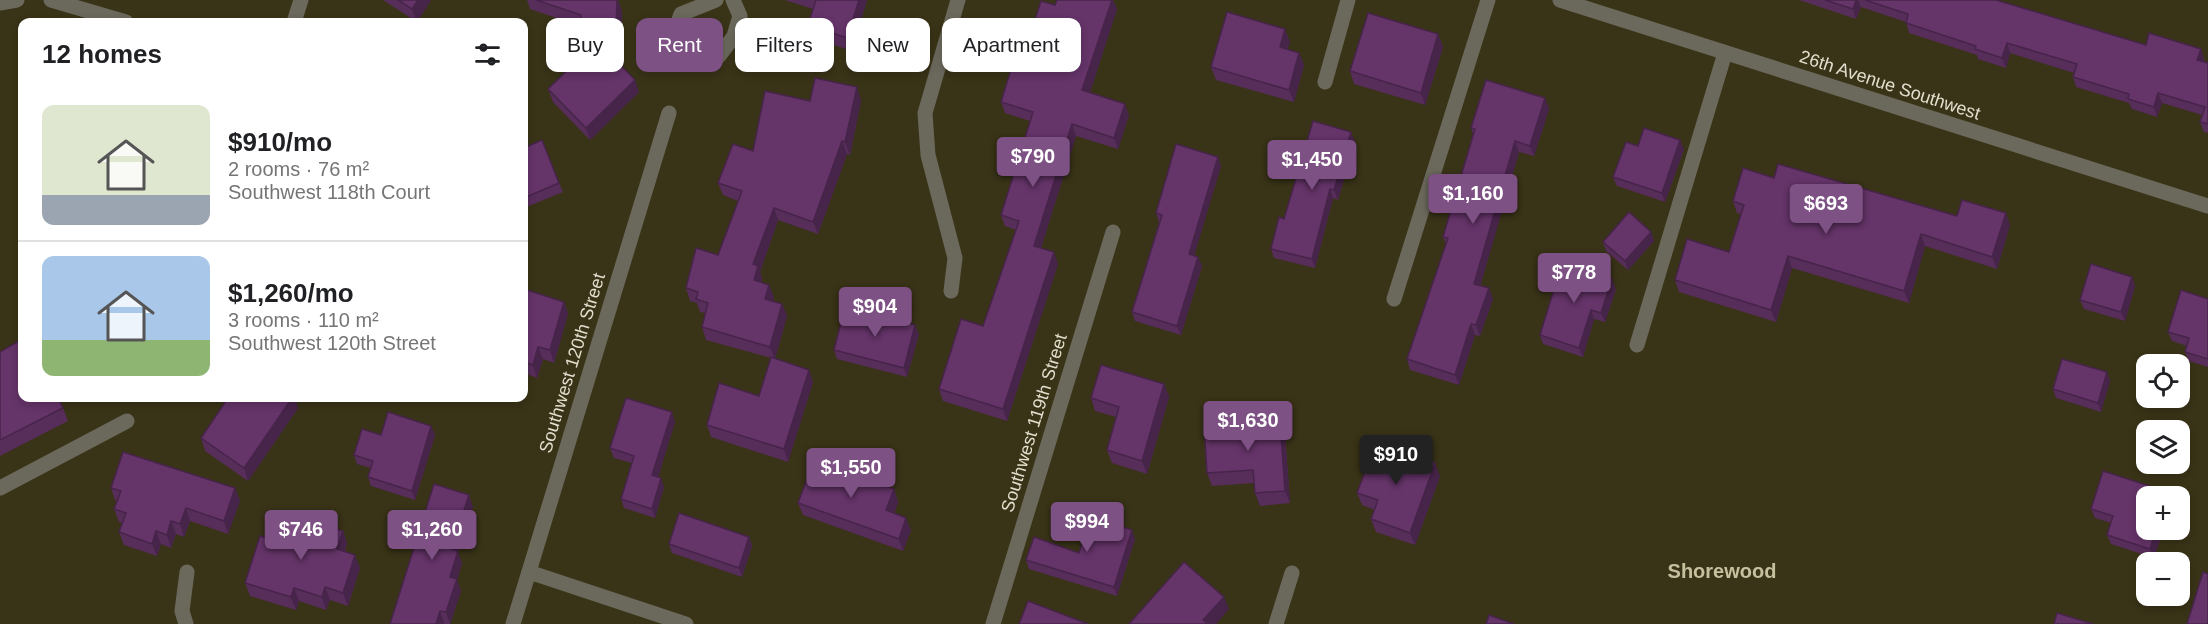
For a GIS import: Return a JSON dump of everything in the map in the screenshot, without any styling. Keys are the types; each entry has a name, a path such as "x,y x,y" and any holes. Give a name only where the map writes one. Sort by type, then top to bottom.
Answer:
{"street":[{"path":"0,3 16,0"},
{"path":"51,0 112,18"},
{"path":"295,18 301,0"},
{"path":"716,0 681,14 672,39 692,54 719,57 734,36 740,16 733,0"},
{"path":"951,291 955,258 928,155 925,113 958,0"},
{"path":"1325,82 1348,0"},
{"path":"1394,298 1488,0"},
{"name":"26th Avenue Southwest","path":"1560,0 2208,206"},
{"path":"1637,345 1725,53"},
{"name":"Southwest 120th Street","path":"513,624 669,113"},
{"name":"Southwest 119th Street","path":"993,624 1113,232"},
{"path":"0,488 128,421"},
{"path":"186,624 182,611 187,572"},
{"path":"529,572 686,624"},
{"path":"1276,624 1292,573"}],"building":[{"path":"398,0 418,0 412,9"},
{"path":"536,0 617,0 616,18 581,18 581,15"},
{"path":"816,0 859,0 853,18 846,18 846,38 834,34 834,18 810,18"},
{"path":"1057,0 1112,0 1082,90 1125,104 1114,138 1072,124 1034,246 1054,252 1003,409 939,389 961,319 983,326 1019,221 1001,215 1033,112 1001,102 1010,72 1081,72 1081,18 1036,18 1041,1 1055,5"},
{"path":"1825,0 1856,0 1853,9"},
{"path":"1865,0 1996,0 2146,45 2149,33 2201,49 2197,60 2208,63 2208,124 2200,122 2205,107 2158,93 2154,107 2128,99 2129,94 2073,77 2077,64 2007,43 2002,58 1975,49 1976,46 1906,23 1908,14"},
{"path":"1227,12 1285,29 1280,47 1299,53 1289,90 1211,67"},
{"path":"1368,13 1438,34 1421,93 1350,71"},
{"path":"624,69 635,80 586,128 548,89 566,72 624,72"},
{"path":"815,78 857,87 845,142 842,141 813,222 774,208 753,264 758,266 754,280 769,285 765,299 782,304 770,347 702,327 708,303 696,299 698,292 686,288 696,248 718,255 742,191 718,183 733,144 753,151 765,91 810,101"},
{"path":"1486,80 1545,98 1530,146 1515,141 1474,284 1489,288 1476,325 1471,324 1455,375 1407,359 1448,238 1443,237 1475,129 1471,128"},
{"path":"1313,121 1351,132 1334,190 1330,189 1312,259 1271,249 1279,217 1284,219"},
{"path":"1644,128 1680,140 1662,193 1613,177 1626,142 1638,146"},
{"path":"542,140 559,183 528,196 528,146"},
{"path":"1176,144 1218,157 1189,254 1198,257 1177,326 1132,312 1162,215 1156,213"},
{"path":"1778,164 1957,216 1962,200 2006,213 1992,257 1921,234 1904,291 1788,256 1771,310 1675,280 1687,239 1729,252 1744,205 1733,201 1743,168 1774,178"},
{"path":"1629,212 1651,232 1625,261 1603,242"},
{"path":"1562,263 1612,279 1601,313 1591,310 1579,348 1540,335"},
{"path":"2091,264 2132,277 2121,312 2080,300"},
{"path":"528,290 564,302 550,350 538,347 533,365 528,363"},
{"path":"2181,290 2208,299 2208,359 2185,352 2189,338 2168,332"},
{"path":"845,307 915,325 904,368 834,350"},
{"path":"18,341 18,402 60,402 63,408 0,440 0,352"},
{"path":"771,357 809,370 784,449 707,425 719,383 759,396"},
{"path":"2062,359 2107,372 2098,403 2053,389"},
{"path":"1101,365 1164,384 1142,461 1107,450 1119,407 1091,398"},
{"path":"626,398 672,412 652,475 661,478 652,509 621,499 634,456 610,448"},
{"path":"225,402 289,402 244,468 201,438"},
{"path":"388,412 431,426 412,491 368,477 373,461 354,455 362,429 381,435"},
{"path":"1280,421 1285,491 1255,493 1253,470 1207,473 1204,426"},
{"path":"1376,443 1435,463 1410,533 1371,519 1378,500 1357,493"},
{"path":"123,452 235,488 224,521 186,508 180,524 171,521 167,535 156,531 152,544 119,532 126,513 114,509 121,491 111,488"},
{"path":"814,461 894,489 886,510 906,518 899,539 798,503"},
{"path":"2103,471 2149,486 2136,486 2136,540 2153,540 2150,549 2107,535 2113,516 2091,509"},
{"path":"434,484 469,495 451,549 458,551 450,577 457,579 446,612 440,611 436,624 390,624"},
{"path":"679,513 749,537 739,568 669,544"},
{"path":"1090,517 1132,530 1114,587 1026,560 1034,537 1079,553"},
{"path":"305,519 343,531 337,549 355,555 343,593 325,587 322,597 294,588 291,597 245,583 260,536 276,541 281,524 301,530"},
{"path":"1184,562 1224,597 1203,620 1208,624 1129,624"},
{"path":"2203,572 2208,574 2208,624 2187,624"},
{"path":"1028,601 1088,624 1019,624"},
{"path":"2057,613 2093,624 2054,624"},
{"path":"1489,615 1514,624 1486,624"}],"district":[{"name":"Shorewood","path":"1722,571"}]}
